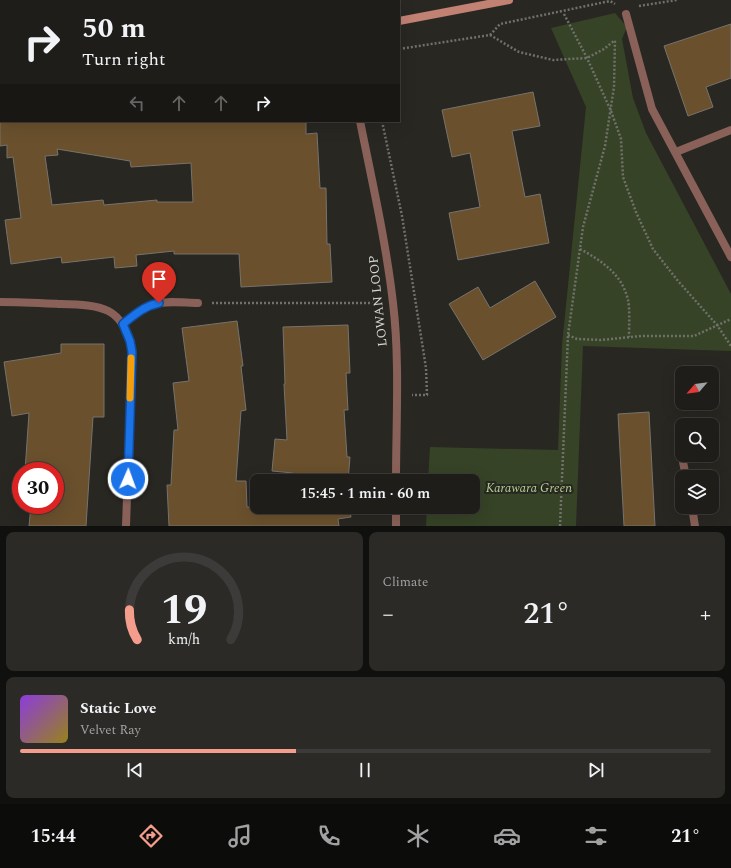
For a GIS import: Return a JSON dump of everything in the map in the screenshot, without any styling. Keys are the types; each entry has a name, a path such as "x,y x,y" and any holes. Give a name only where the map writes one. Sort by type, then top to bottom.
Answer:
{"street":[{"path":"400,21 509,0"},
{"path":"625,11 652,109 731,257"},
{"name":"LOWAN LOOP","path":"360,122 383,240 393,303 396,352 396,474"},
{"path":"676,152 731,130"},
{"path":"0,302 95,305 110,312 123,324 130,341 132,352 126,526"},
{"path":"123,324 137,312 152,304 198,303"},
{"path":"396,514 396,526"},
{"path":"693,514 695,526"}],"path":[{"path":"400,49 490,35 500,24 610,1 625,11 677,0"},
{"path":"560,526 568,335 583,227 605,146 614,87 616,40 625,11"},
{"path":"564,14 587,58 611,111 621,139 624,177 636,212 653,249 678,281 717,325 731,346"},
{"path":"490,35 519,52 553,60 587,58 604,49 616,40"},
{"path":"382,122 402,216 426,368 427,395 396,394"},
{"path":"580,249 598,259 618,276 628,300 629,337"},
{"path":"198,303 393,303"},
{"path":"568,335 577,339 601,340 629,337 694,336 731,319"}],"green space":[{"name":"Karawara Green","path":"615,13 627,27 622,39 633,98 646,133 731,294 731,351 583,346 576,526 426,526 427,514 480,514 480,474 428,474 430,447 558,450 562,345 586,107 551,28"}],"building":[{"path":"731,24 731,78 706,87 713,107 688,116 664,46"},
{"path":"533,92 540,126 512,131 525,197 540,194 549,243 458,260 449,213 480,207 470,153 452,157 442,110"},
{"path":"0,122 306,122 306,134 317,133 320,188 326,188 327,244 330,244 332,282 241,287 239,254 174,254 174,251 136,255 137,266 115,268 114,257 62,263 61,257 11,264 5,220 21,218 13,157 7,158 7,145 0,146","holes":["57,149 130,161 131,167 191,163 193,202 157,202 157,200 104,205 103,200 52,205 45,156 58,155"]},
{"path":"535,281 556,317 483,360 449,304 478,287 490,308"},
{"path":"237,321 243,366 241,366 246,410 241,411 236,481 246,481 247,507 250,507 250,514 350,514 351,517 338,519 339,526 169,526 167,485 171,485 174,430 178,430 173,383 189,381 182,328"},
{"path":"348,325 350,373 346,373 348,410 344,410 347,457 350,457 349,474 293,474 272,471 275,439 287,440 283,327"},
{"path":"61,344 104,344 104,417 93,417 86,526 29,526 30,514 64,514 64,462 26,462 29,413 12,416 4,362 61,353"},
{"path":"649,412 655,526 624,526 618,414"}],"slow traffic":[{"path":"130,398 131,358"}],"route":[{"path":"128,479 132,352 127,331 123,324 137,312 152,304 159,303"}]}
